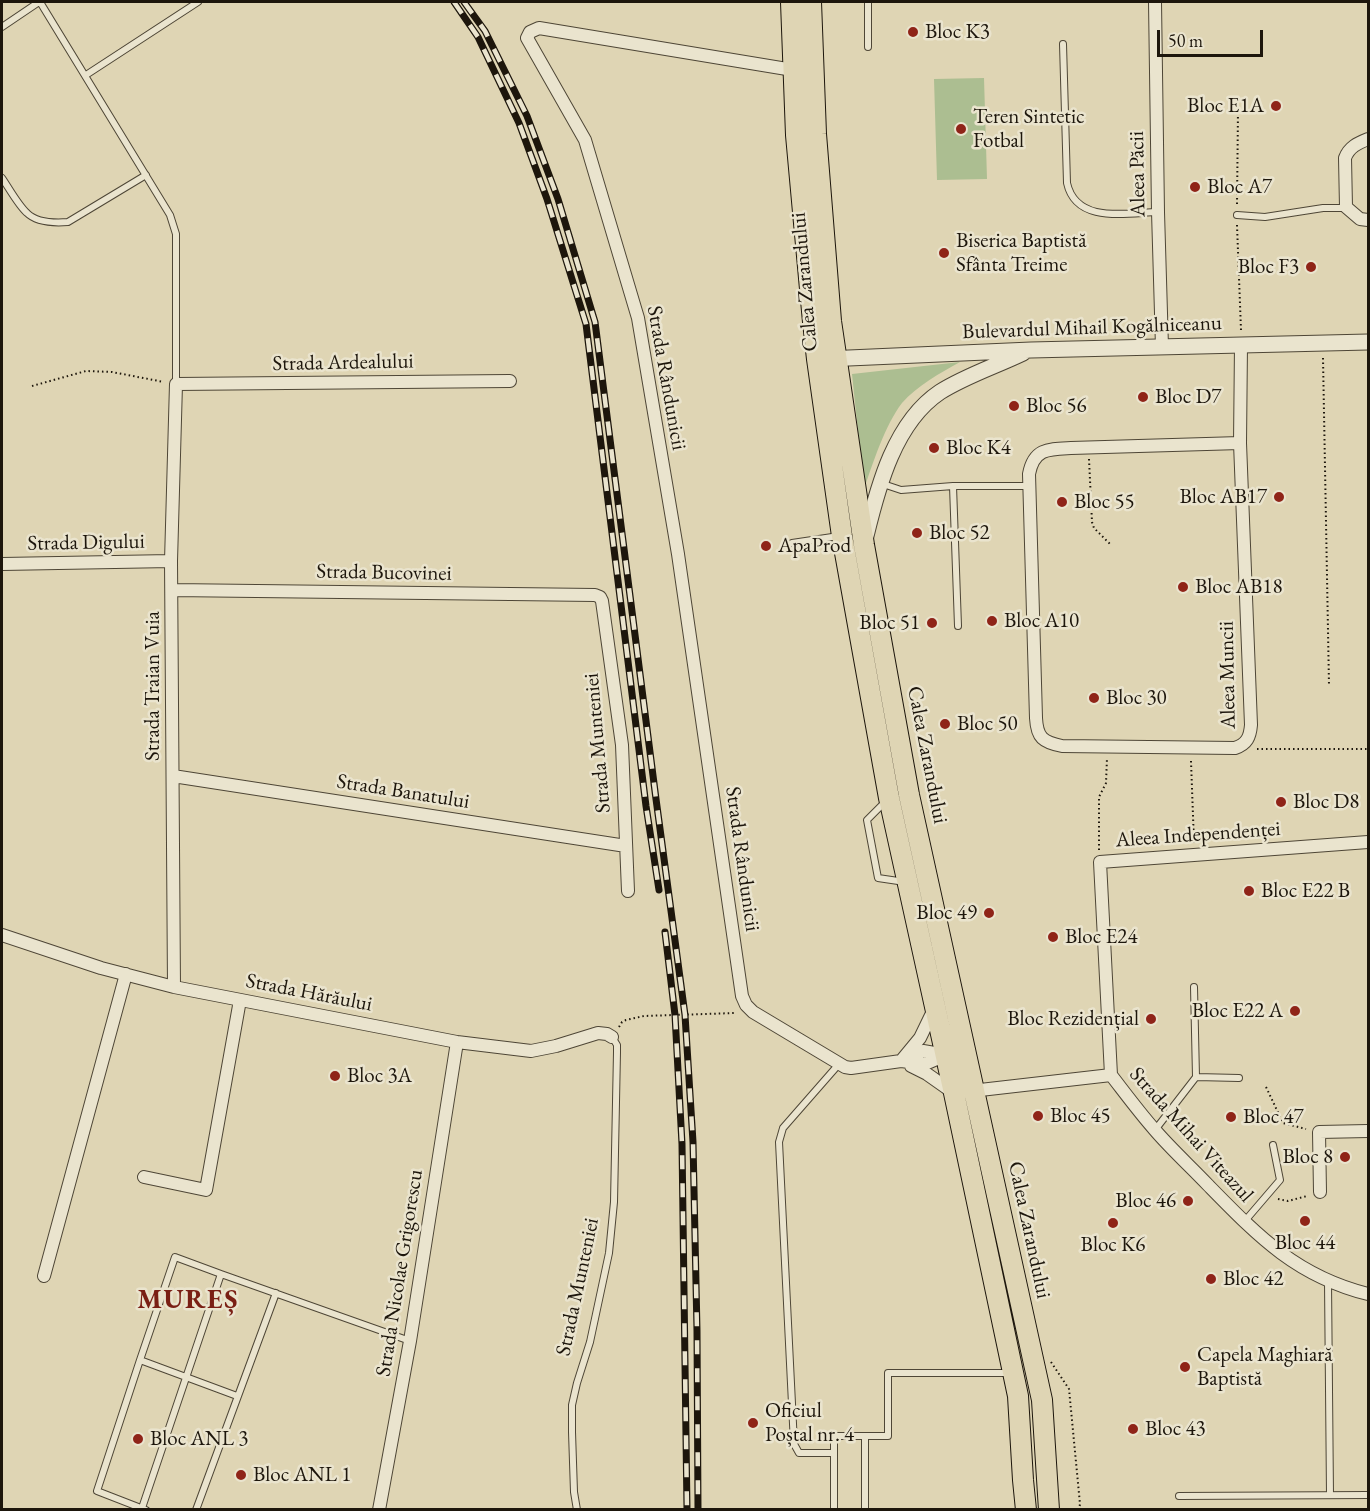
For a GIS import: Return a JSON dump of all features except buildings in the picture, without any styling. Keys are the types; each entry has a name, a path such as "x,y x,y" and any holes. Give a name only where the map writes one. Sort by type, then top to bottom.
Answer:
{"main road":[{"name":"Calea Zarandului","path":"791,2 797,146 826,358 842,536 889,798 1018,1396 1026,1509"},
{"name":"Calea Zarandului","path":"811,2 816,134 831,321 826,358 864,545 909,795 1042,1400 1049,1509"}],"street":[{"name":"Aleea Păcii","path":"1155,2 1162,347"},
{"name":"Strada Rândunicii","path":"753,1012 746,1005 742,996 678,554 638,318 585,140 527,38 530,32 539,28 793,70"},
{"path":"1368,139 1353,146 1345,158 1346,207 1360,219 1368,220"},
{"name":"Bulevardul Mihail Kogălniceanu","path":"826,358 1031,350 1368,342"},
{"name":"Aleea Muncii","path":"1030,486 1037,729 1041,737 1048,743 1062,746 1234,748 1242,746 1251,733 1251,725 1240,443 1241,345"},
{"path":"864,545 880,483 895,447 916,414 926,403 951,386 1031,350"},
{"name":"Strada Ardealului","path":"176,384 510,381"},
{"name":"Strada Traian Vuia","path":"174,987 171,561 176,384"},
{"path":"1030,486 1031,466 1040,452 1051,449 1240,443"},
{"name":"Strada Digului","path":"2,564 171,561"},
{"name":"Strada Bucovinei","path":"172,590 595,595"},
{"name":"Strada Munteniei","path":"595,595 602,601 622,745 628,891"},
{"name":"Strada Banatului","path":"173,776 627,846"},
{"name":"Aleea Independenței","path":"1111,1075 1100,862 1368,842"},
{"name":"Strada Hărăului","path":"2,935 101,968 174,987 457,1042 531,1051 598,1033 612,1036"},
{"path":"44,1276 126,975"},
{"path":"144,1177 206,1190 240,1000"},
{"path":"901,1061 920,1038 935,1007"},
{"path":"753,1012 845,1067 901,1061 923,1051 946,1055 966,1051"},
{"name":"Strada Nicolae Grigorescu","path":"379,1509 410,1341 457,1042"},
{"path":"901,1061 927,1074 954,1093"},
{"name":"Strada Mihai Viteazul","path":"954,1093 1111,1075 1155,1130 1244,1222 1270,1245 1297,1265 1328,1282 1368,1294"},
{"path":"1320,1192 1319,1132 1368,1131"}],"lane":[{"path":"2,27 40,2 170,215 176,234 176,384"},
{"path":"86,75 198,2"},
{"path":"868,2 868,47"},
{"path":"1063,44 1069,192 1083,207 1101,214 1158,212"},
{"path":"2,178 27,214 37,219 58,223 68,222 146,175"},
{"path":"1237,215 1265,217 1323,208 1346,207"},
{"path":"880,483 901,490 953,486 1030,486"},
{"path":"953,486 958,626"},
{"path":"792,543 842,536"},
{"path":"889,798 867,820 878,878 907,882"},
{"path":"1155,1130 1196,1077 1194,987"},
{"name":"Strada Munteniei","path":"577,1509 574,1492 573,1406 577,1383 590,1342 609,1253 614,1202 617,1052 612,1036"},
{"path":"834,1453 799,1453 794,1444 779,1142 783,1128 839,1064"},
{"path":"1196,1077 1239,1078"},
{"path":"1244,1222 1280,1180 1273,1145"},
{"path":"221,1274 185,1377 144,1509 97,1491 175,1257 410,1341"},
{"path":"1328,1282 1330,1495"},
{"path":"196,1509 276,1293"},
{"path":"140,1360 237,1396"},
{"path":"834,1509 834,1436 888,1436 888,1373 1013,1373"},
{"path":"865,1436 865,1509"},
{"path":"1179,1496 1368,1495"}],"path":[{"path":"1238,110 1237,215 1241,345"},
{"path":"1323,343 1329,685"},
{"path":"32,386 86,371 112,372 176,384"},
{"path":"1089,447 1092,522 1094,528 1111,545"},
{"path":"1242,746 1252,750 1368,749"},
{"path":"1100,862 1099,797 1106,783 1108,747"},
{"path":"1191,747 1195,855"},
{"path":"612,1036 622,1022 630,1018 753,1012"},
{"path":"1266,1087 1283,1123 1319,1132"},
{"path":"1267,1196 1288,1201 1320,1192"},
{"path":"1050,1360 1068,1389 1080,1509"}],"green space":[{"name":"Teren Sintetic Fotbal","path":"984,78 987,179 937,180 934,79"},
{"path":"960,362 922,385 902,403 885,433 864,489 852,374"}],"railway":[{"path":"454,2 478,37 519,123 547,199 586,324 646,806 659,890"},
{"path":"464,2 485,31 527,116 558,199 595,322 685,1015 693,1142 698,1510"},
{"path":"665,932 675,1015 682,1144 687,1510"}],"place":[{"name":"Bloc K3","path":"913,32"},
{"name":"Bloc E1A","path":"1276,106"},
{"name":"Teren Sintetic Fotbal","path":"961,129"},
{"name":"Bloc A7","path":"1195,187"},
{"name":"Biserica Baptistă Sfânta Treime","path":"944,253"},
{"name":"Bloc F3","path":"1311,267"},
{"name":"Bloc D7","path":"1143,397"},
{"name":"Bloc 56","path":"1014,406"},
{"name":"Bloc K4","path":"934,448"},
{"name":"Bloc AB17","path":"1279,497"},
{"name":"Bloc 55","path":"1062,502"},
{"name":"Bloc 52","path":"917,533"},
{"name":"ApaProd","path":"766,546"},
{"name":"Bloc AB18","path":"1183,587"},
{"name":"Bloc A10","path":"992,621"},
{"name":"Bloc 51","path":"932,623"},
{"name":"Bloc 30","path":"1094,698"},
{"name":"Bloc 50","path":"945,724"},
{"name":"Bloc D8","path":"1281,802"},
{"name":"Bloc E22 B","path":"1249,891"},
{"name":"Bloc 49","path":"989,913"},
{"name":"Bloc E24","path":"1053,937"},
{"name":"Bloc E22 A","path":"1295,1011"},
{"name":"Bloc Rezidențial","path":"1151,1019"},
{"name":"Bloc 3A","path":"335,1076"},
{"name":"Bloc 45","path":"1038,1116"},
{"name":"Bloc 47","path":"1231,1117"},
{"name":"Bloc 8","path":"1345,1157"},
{"name":"Bloc 46","path":"1188,1201"},
{"name":"Bloc 44","path":"1305,1221"},
{"name":"Bloc K6","path":"1113,1223"},
{"name":"Bloc 42","path":"1211,1279"},
{"name":"Capela Maghiară Baptistă","path":"1185,1367"},
{"name":"Oficiul Poștal nr. 4","path":"753,1423"},
{"name":"Bloc 43","path":"1133,1429"},
{"name":"Bloc ANL 3","path":"138,1439"},
{"name":"Bloc ANL 1","path":"241,1475"}],"district":[{"name":"MUREȘ","path":"188,1301"}]}
